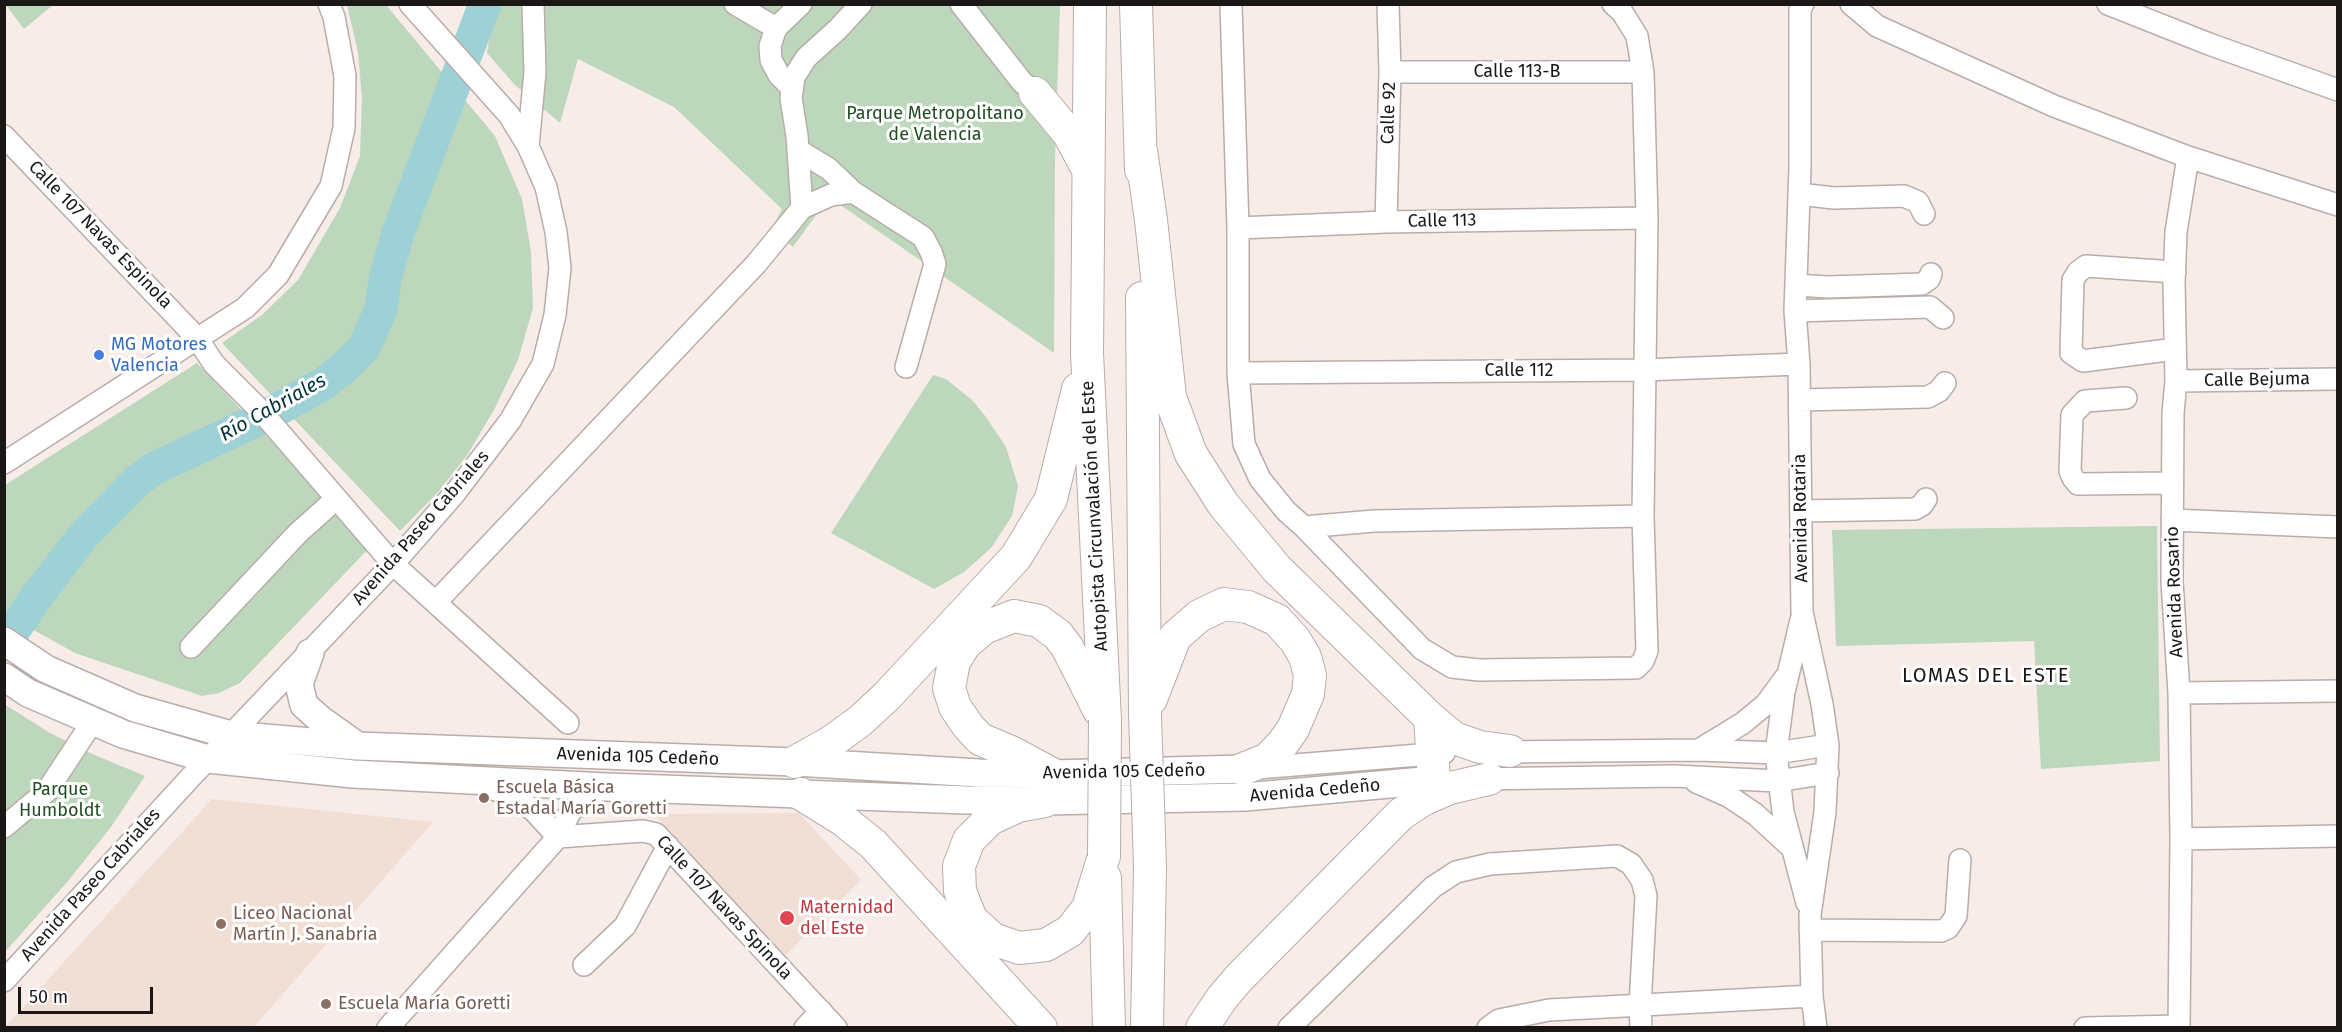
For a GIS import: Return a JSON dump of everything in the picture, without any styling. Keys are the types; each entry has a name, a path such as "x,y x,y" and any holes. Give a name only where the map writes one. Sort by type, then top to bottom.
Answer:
{"highway":[{"name":"Autopista Circunvalación del Este","path":"1090,4 1087,353 1105,720 1104,856 1108,1028"},
{"path":"1136,4 1140,150 1145,714 1150,867 1147,1028"},
{"path":"1035,93 1054,99 1066,96 1089,70"},
{"path":"1035,93 1069,134 1089,170"},
{"path":"1140,150 1151,220 1170,397 1191,454 1223,504 1277,569 1430,718 1454,738 1480,747 1510,751"},
{"path":"795,762 831,742 860,721 887,696 1016,557 1052,499 1087,353"},
{"path":"1145,714 1175,637 1199,616 1224,604 1248,608 1277,620 1295,640 1305,657 1310,675 1308,694 1293,729 1283,743 1268,759 1243,770"},
{"path":"1104,856 1088,908 1070,931 1046,945 1019,948 993,939 971,919 960,891 960,866 969,840 990,819 1018,806 1049,787 1013,753 980,740 968,726 955,707 949,688 954,662 965,644 984,628 1014,616 1039,621 1058,634 1067,647 1105,720"},
{"path":"1430,718 1433,767"},
{"path":"1202,1028 1239,978 1401,814 1424,799 1450,788 1489,779"},
{"path":"801,794 843,820 873,844 1041,1028"}],"main road":[{"name":"Avenida 105 Cedeño","path":"4,641 46,669 135,708 231,735 357,746 795,762 979,773 1049,787 1243,770"},
{"path":"310,653 298,684 304,705 357,746"},
{"name":"Avenida 105 Cedeño","path":"4,677 28,693 123,734 208,759 352,774 801,794"},
{"name":"Avenida Cedeño","path":"801,794 966,800 1049,787 1245,797 1433,767"}],"street":[{"path":"4,463 245,308 278,275 332,186 344,128 345,76 334,17 328,4"},
{"name":"Avenida Paseo Cabriales","path":"4,981 208,759 393,564 455,493 510,421 543,364 555,315 560,268 556,232 546,187 528,146 508,116 410,4"},
{"path":"528,146 535,72 533,4"},
{"path":"735,4 776,28"},
{"path":"791,87 779,75 771,60 770,45 776,28 801,4"},
{"path":"802,208 791,87 799,67 861,4"},
{"path":"961,4 1022,82 1035,93"},
{"path":"1231,4 1238,228 1238,373 1244,444 1260,479 1286,511 1422,649 1452,667 1479,670 1636,668 1643,661 1647,651 1643,516 1643,370 1647,218 1643,72 1637,36 1622,12 1613,4"},
{"name":"Calle 92","path":"1386,222 1390,72 1389,4"},
{"name":"Avenida Rotaria","path":"1803,4 1800,10 1799,194 1795,310 1800,400 1802,612 1822,704 1828,745 1825,812 1810,923 1812,996 1816,1028"},
{"path":"1851,4 1877,26 2044,101 2188,157 2337,206"},
{"path":"2108,4 2209,44 2337,90"},
{"name":"Calle 113-B","path":"1390,72 1643,72"},
{"name":"Calle 107 Navas Espinola","path":"4,136 197,338 214,364 261,411 393,564 568,723"},
{"path":"798,150 829,169 854,192 922,237 931,252 935,264 906,367"},
{"name":"Avenida Rosario","path":"2179,1027 2181,839 2179,693 2172,581 2172,483 2176,381 2176,232 2188,157"},
{"path":"436,602 756,264 802,208 831,195 854,192"},
{"path":"1799,194 1834,198 1904,196 1918,202 1924,214"},
{"name":"Calle 113","path":"1238,228 1386,222 1647,218"},
{"path":"2175,272 2086,266 2078,272 2073,280 2071,353 2082,361 2175,349"},
{"path":"1796,285 1922,284 1929,279 1931,274"},
{"path":"1795,310 1930,307 1943,318"},
{"name":"Calle 112","path":"1238,373 1643,370 1799,364"},
{"name":"Calle Bejuma","path":"2176,381 2337,379"},
{"path":"1800,400 1928,397 1939,391 1945,383"},
{"path":"2126,398 2085,401 2072,415 2070,471 2073,478 2078,484 2172,483"},
{"path":"190,647 298,533 336,499"},
{"path":"1802,511 1915,509 1926,499"},
{"path":"1304,527 1374,521 1643,516"},
{"path":"2172,520 2337,527"},
{"path":"1802,612 1788,675 1776,753 1778,781 1791,847 1804,887 1810,923 1941,931 1948,928 1956,916 1959,860"},
{"path":"1699,750 1743,723 1766,704 1788,675"},
{"path":"2179,693 2337,691"},
{"path":"4,827 47,791 93,721"},
{"name":"Avenida Cedeño","path":"1243,770 1433,767 1510,751 1699,750 1776,753 1828,745"},
{"name":"Avenida Cedeño","path":"1433,767 1489,779 1674,776 1778,781 1828,773"},
{"path":"1674,776 1703,784 1730,797 1755,814 1791,847"},
{"path":"462,779 512,795 534,811 558,837"},
{"path":"388,1028 558,837 570,812 587,796 606,786"},
{"name":"Calle 107 Navas Spinola","path":"558,837 643,831 656,834 836,1028"},
{"path":"2181,839 2337,836"},
{"path":"584,965 625,926 668,846"},
{"path":"1289,1028 1433,887 1456,872 1490,864 1617,856 1631,864 1642,880 1646,896 1640,1006 1641,1028"},
{"path":"1488,1028 1498,1020 1549,1010 1812,996"},
{"path":"805,1028 821,1011"},
{"path":"2085,1028 2179,1027"}],"shaded area":[{"name":"Liceo Nacional Martín J. Sanabria","path":"212,799 433,822 254,1027 5,1027"},
{"name":"Maternidad del Este","path":"799,813 861,880 785,956 654,814"}],"green space":[{"path":"5,4 53,4 53,5 24,29"},
{"path":"347,5 386,5 495,136 522,199 531,252 533,308 518,360 495,408 468,454 438,492 400,531 222,343 262,315 298,280 340,208 360,156 362,98 358,52"},
{"name":"Parque Metropolitano de Valencia","path":"494,5 1060,5 1055,159 1054,353 829,197 793,247 772,228 782,209 674,107 578,59 560,123 515,85 487,53"},
{"path":"197,363 371,546 240,683 219,693 202,696 75,653 5,614 5,485"},
{"path":"933,375 946,379 972,400 986,417 1006,447 1018,486 1012,516 991,548 964,572 934,589 831,533"},
{"path":"2157,526 2160,761 2041,769 2034,641 1836,646 1832,530"},
{"name":"Parque Humboldt","path":"4,704 50,733 145,776 111,827 68,881 5,952"}],"waterway":[{"name":"Río Cabriales","path":"4,645 35,599 83,536 137,481 155,468 264,417 323,384 347,365 365,346 381,309 385,279 398,233 485,4"}],"place":[{"name":"MG Motores Valencia","path":"99,355"},
{"name":"Escuela Básica Estadal María Goretti","path":"484,798"},
{"name":"Maternidad del Este","path":"787,918"},
{"name":"Liceo Nacional Martín J. Sanabria","path":"221,924"},
{"name":"Escuela María Goretti","path":"326,1004"}],"district":[{"name":"LOMAS DEL ESTE","path":"1986,676"}]}
